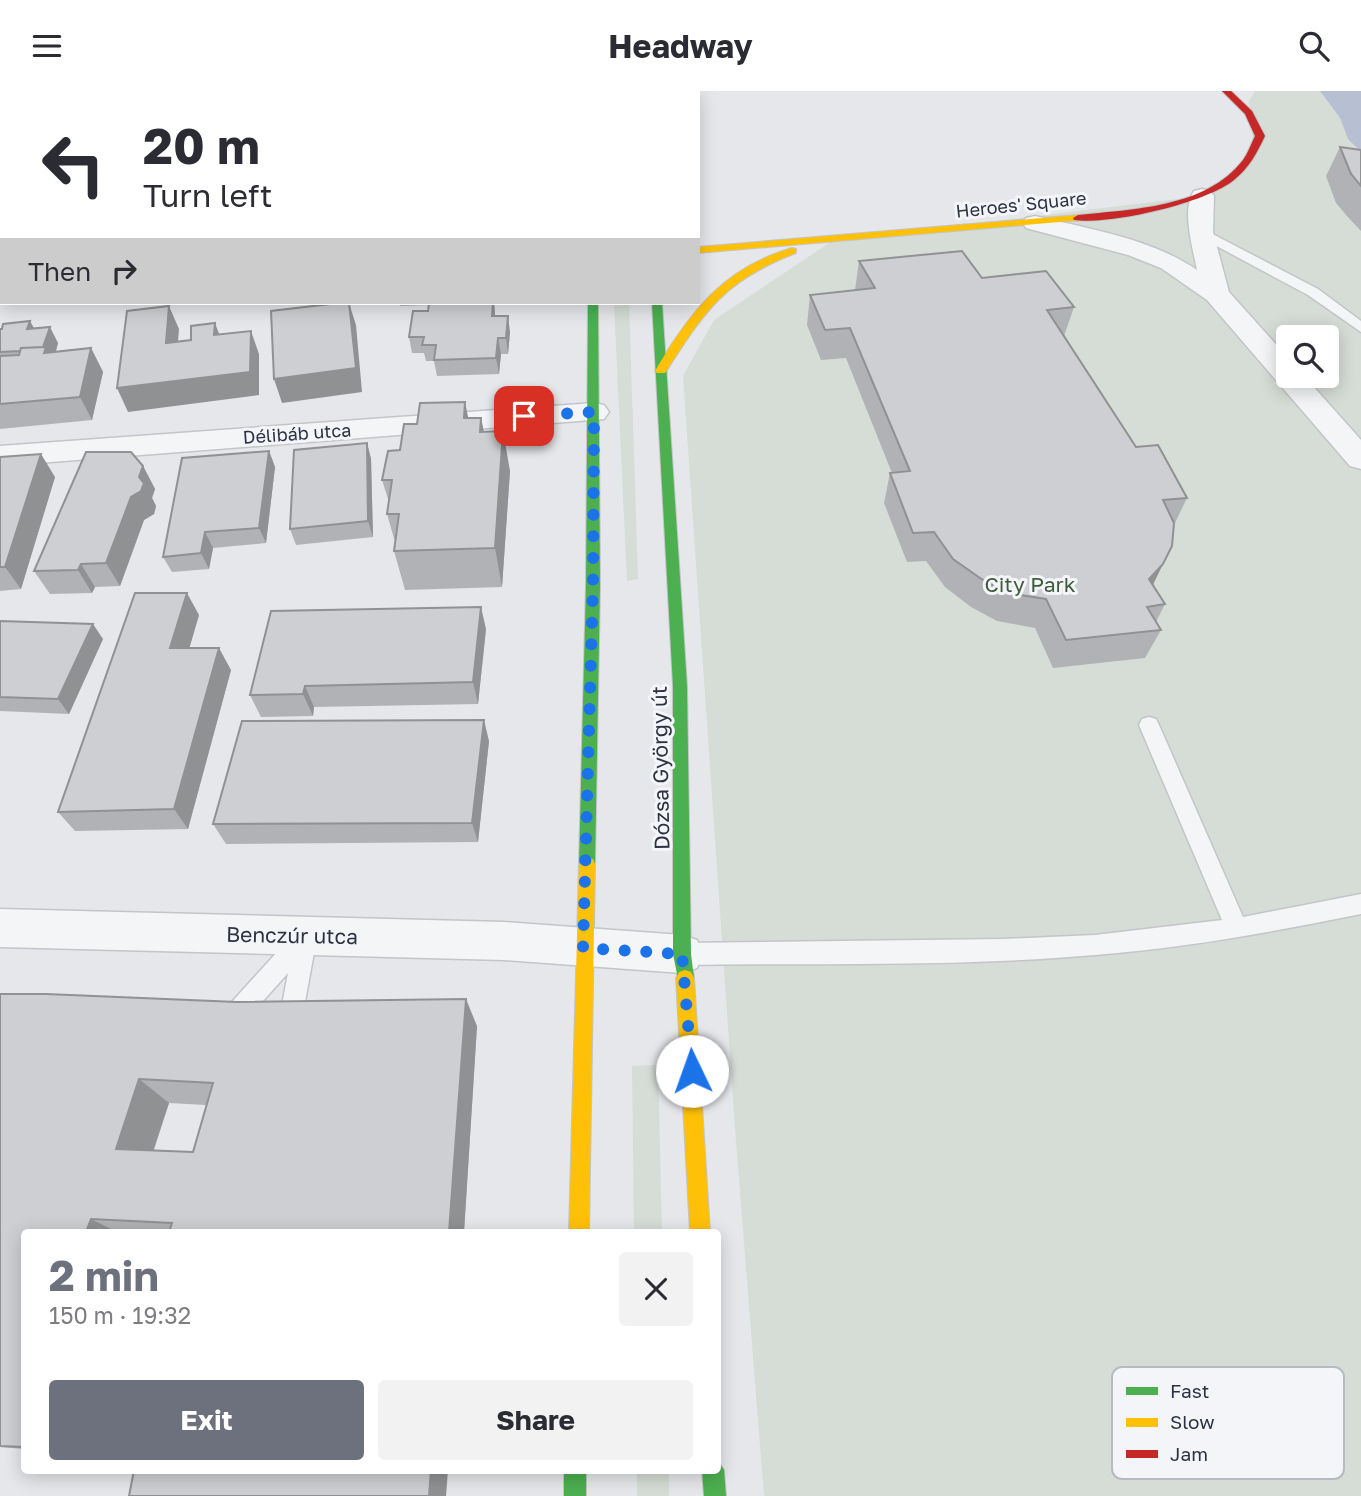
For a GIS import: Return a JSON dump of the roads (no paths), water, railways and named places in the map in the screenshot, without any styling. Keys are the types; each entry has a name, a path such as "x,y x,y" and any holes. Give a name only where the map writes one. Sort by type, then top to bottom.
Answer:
{"main road":[{"path":"1226,91 1249,113"},
{"path":"1249,113 1249,101 1255,91"},
{"name":"Heroes' Square","path":"700,250 1035,223 1133,211 1202,196 1234,177 1254,155 1259,136 1249,113"},
{"path":"661,371 698,311 713,295 782,254 832,241"},
{"path":"579,1229 583,948 593,584 593,305"},
{"name":"Dózsa György út","path":"657,305 680,686 682,954 700,1229"},
{"path":"575,1496 576,1474"},
{"path":"713,1474 715,1496"}],"street":[{"path":"1202,196 1200,232 1216,294"},
{"path":"1035,223 1137,250 1170,263 1216,294 1361,459"},
{"name":"Délibáb utca","path":"0,456 594,412"},
{"name":"Benczúr utca","path":"0,928 504,941 682,954"}],"lane":[{"path":"1200,232 1313,292 1361,328"},
{"path":"1149,725 1237,929"},
{"path":"682,954 1002,950 1095,945 1237,929 1361,904"},
{"path":"223,1027 306,936"},
{"path":"290,1028 306,936"}],"water":[{"path":"1320,91 1361,91 1361,152 1348,139 1340,118"}],"park label":[{"name":"City Park","path":"1030,584"}]}
